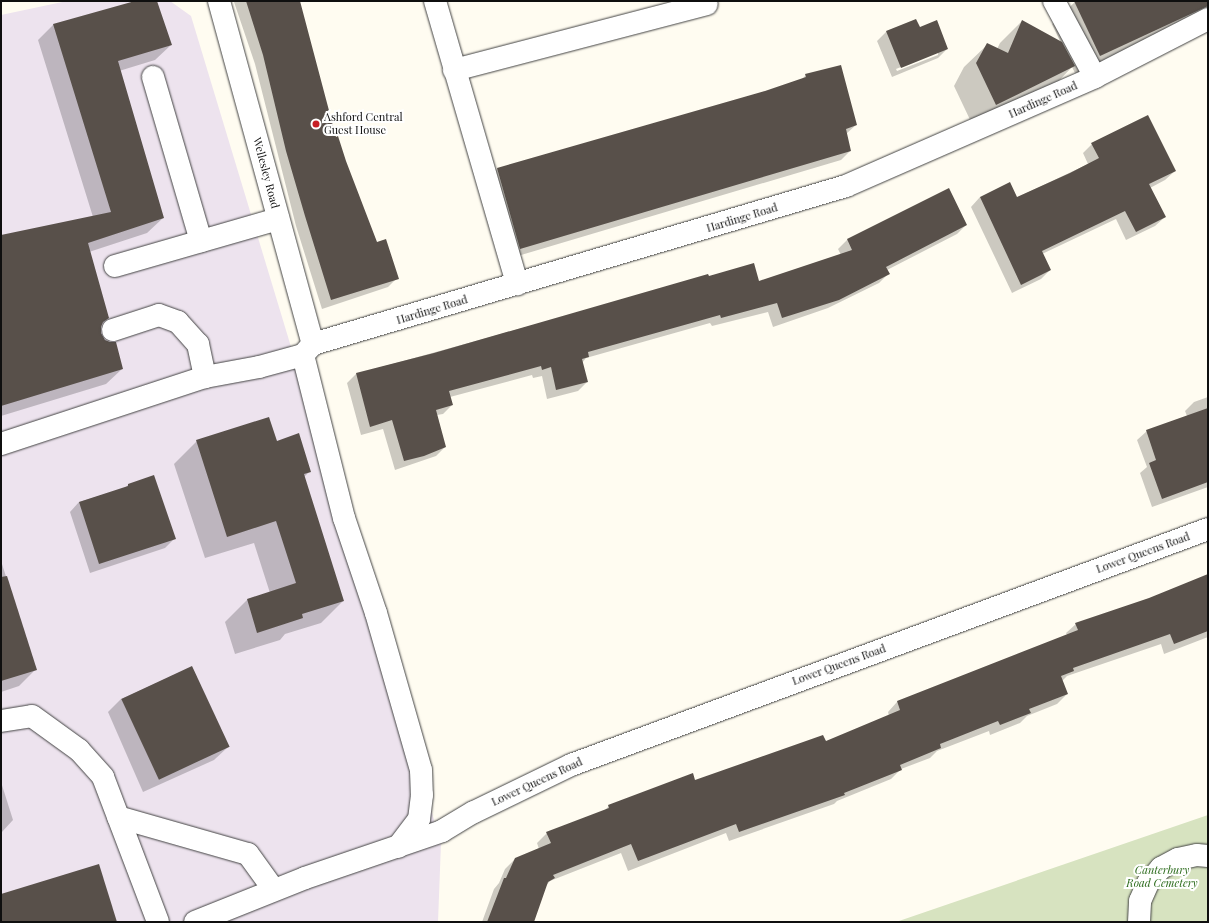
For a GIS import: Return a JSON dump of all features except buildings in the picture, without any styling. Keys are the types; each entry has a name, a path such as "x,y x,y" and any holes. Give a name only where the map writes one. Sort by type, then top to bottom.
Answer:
{"street":[{"name":"Wellesley Road","path":"219,1 278,218 344,518 376,612 421,770 422,795 419,819 398,847"},
{"path":"435,1 517,284"},
{"path":"1054,1 1095,77"},
{"path":"454,70 707,4"},
{"name":"Hardinge Road","path":"1,444 205,377 259,367 517,284 846,186 1095,77 1208,18"},
{"path":"153,77 201,241"},
{"path":"115,266 278,218"},
{"path":"113,330 159,315 178,322 198,344 205,377"},
{"path":"1,429 33,434"},
{"name":"Lower Queens Road","path":"195,922 306,878 442,832 474,812 571,765 1208,529"},
{"path":"1,721 32,716 79,750 103,777 158,922"},
{"path":"118,817 248,854 274,890"},
{"path":"1139,922 1140,901 1148,883 1161,868 1178,859 1197,855 1208,856"}],"shaded area":[{"path":"67,1 170,1 191,16 441,843 438,922 1,922 1,15"}],"green space":[{"name":"Canterbury Road Cemetery","path":"1208,815 1208,922 896,922"}],"place":[{"name":"Ashford Central Guest House","path":"316,124"}]}
